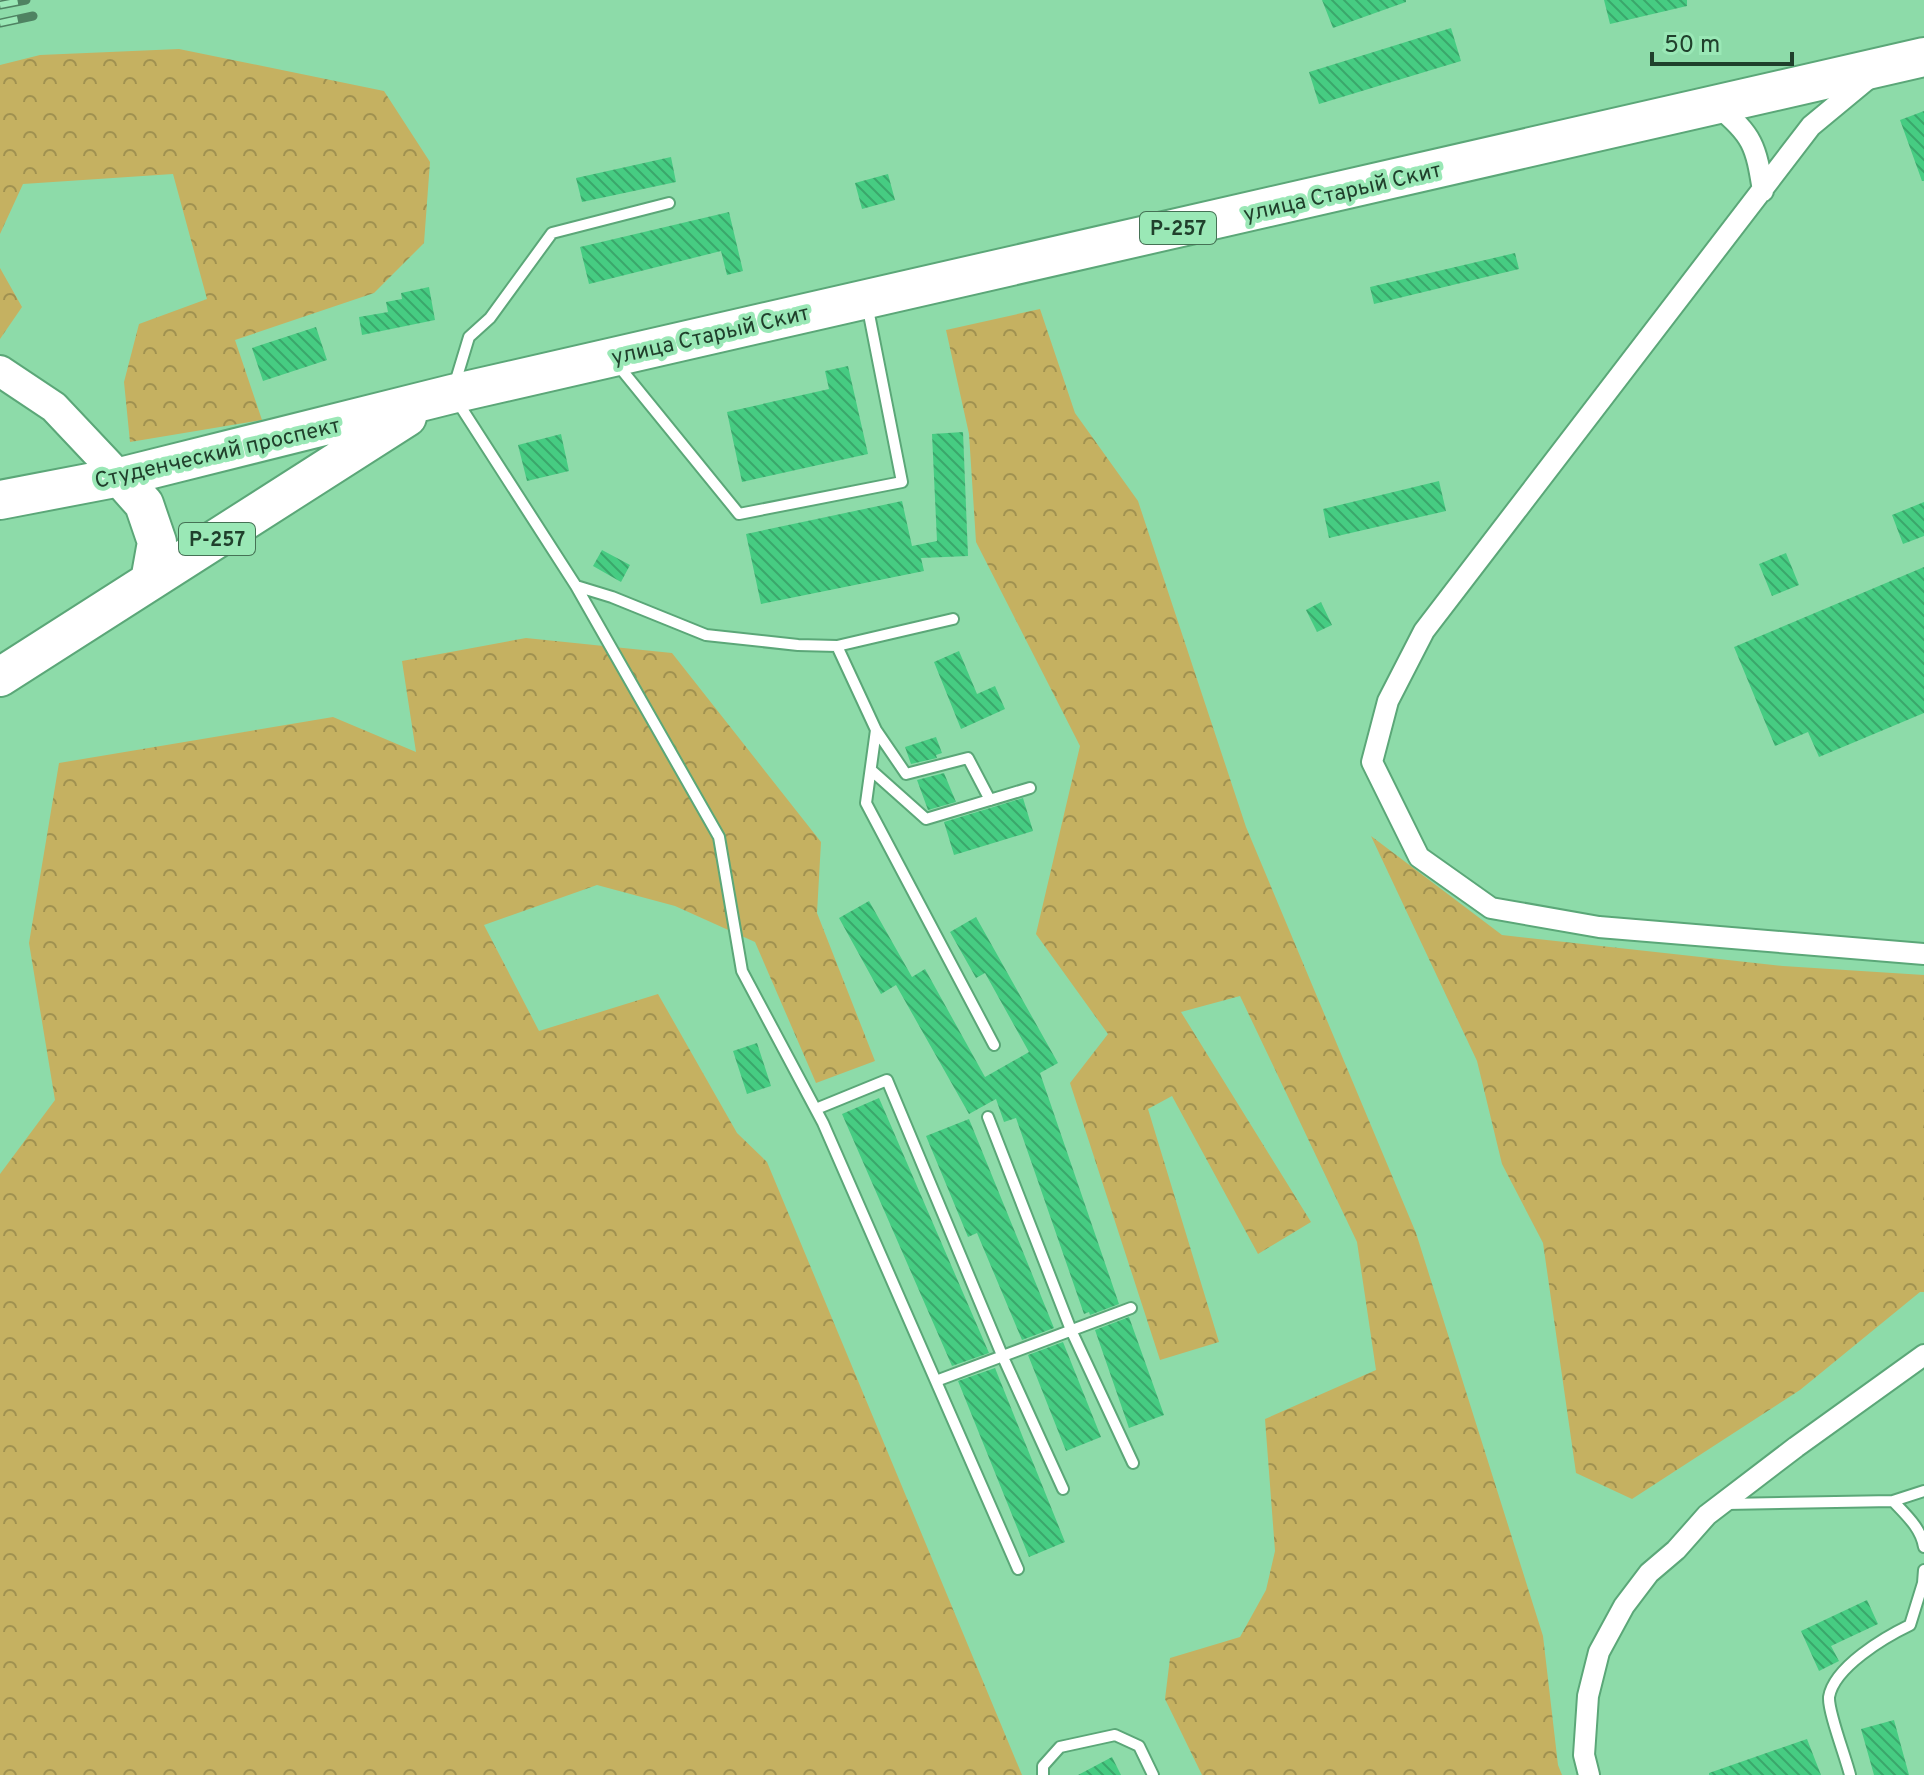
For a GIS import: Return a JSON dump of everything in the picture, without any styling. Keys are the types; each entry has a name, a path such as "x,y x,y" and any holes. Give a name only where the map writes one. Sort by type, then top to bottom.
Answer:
{"highway":[{"name":"улица Старый Скит","path":"443,397 1924,57"},
{"name":"Студенческий проспект","path":"0,500 120,477 443,397"},
{"name":"Р-257","path":"0,677 443,397"},
{"name":"Р-257","path":"120,477 144,504 157,542 150,581"}],"street":[{"path":"1878,69 1811,126 1424,631 1388,701 1372,762 1419,857 1491,908 1599,927 1924,954"},
{"path":"1717,106 1740,125 1757,151 1763,191"},
{"path":"0,371 54,407 120,477"},
{"path":"1589,1775 1584,1755 1588,1696 1599,1652 1624,1606 1649,1573 1676,1550 1707,1515 1924,1355"}],"lane":[{"path":"669,203 552,233 490,318 469,337 443,397 511,489 576,586 719,837 742,971 816,1109 1018,1569"},
{"path":"612,357 739,514 902,482 865,299"},
{"path":"576,586 612,597 706,635 798,645 837,646 953,619"},
{"path":"837,646 876,730 906,774 968,758 990,800"},
{"path":"876,730 866,803 994,1045"},
{"path":"871,770 926,819 1030,788"},
{"path":"816,1109 887,1080 1002,1355 1063,1489"},
{"path":"988,1117 1071,1330 1133,1463"},
{"path":"936,1381 1131,1308"},
{"path":"1720,1505 1893,1501 1924,1491"},
{"path":"1893,1501 1915,1524 1924,1547"},
{"path":"1850,1775 1829,1700 1832,1688 1848,1667 1880,1640 1910,1625 1924,1570"},
{"path":"1043,1775 1043,1766 1060,1747 1115,1735 1139,1746 1153,1775"}],"green space":[{"path":"179,49 384,91 430,162 424,243 374,293 235,340 262,420 130,442 124,382 139,324 207,299 173,174 23,184 0,234 0,65 40,55"},
{"path":"0,268 22,307 0,339"},
{"path":"1040,309 1075,413 1138,501 1246,827 1416,1233 1543,1636 1558,1765 1562,1775 1202,1775 1165,1699 1170,1658 1240,1637 1266,1590 1275,1551 1265,1419 1376,1370 1357,1242 1240,996 1181,1012 1311,1222 1258,1254 1172,1096 1148,1109 1219,1342 1160,1360 1070,1083 1108,1034 1036,934 1080,746 976,542 969,434 946,330"},
{"path":"526,638 672,653 821,842 817,913 875,1061 816,1083 755,942 675,906 597,885 484,925 539,1031 658,994 737,1133 767,1162 1022,1775 0,1775 0,1174 55,1100 29,943 59,763 333,717 416,752 402,661"},
{"path":"1371,836 1502,935 1783,966 1924,975 1924,1292 1920,1292 1800,1390 1632,1499 1576,1473 1543,1243 1502,1164 1477,1061"}],"building":[{"path":"1322,0 1406,0 1406,2 1333,28"},
{"path":"1604,0 1687,0 1687,6 1610,24"},
{"path":"1451,28 1461,61 1319,104 1309,72"},
{"path":"1924,111 1924,181 1922,181 1900,120"},
{"path":"671,157 676,182 582,202 576,178"},
{"path":"888,174 895,200 862,209 855,183"},
{"path":"729,212 743,271 727,275 721,251 589,284 580,247"},
{"path":"1515,253 1519,269 1374,304 1370,287"},
{"path":"429,287 435,320 362,335 359,317 388,312 386,302 402,299 401,293"},
{"path":"316,327 327,360 263,381 252,348"},
{"path":"848,366 868,454 742,482 727,412 829,389 825,371"},
{"path":"963,432 968,556 921,558 924,571 761,604 746,534 902,501 912,546 937,541 932,434"},
{"path":"561,434 569,471 527,481 518,445"},
{"path":"1439,481 1446,511 1329,538 1323,509"},
{"path":"1924,502 1924,536 1903,544 1892,515"},
{"path":"602,550 630,565 621,582 593,566"},
{"path":"1786,553 1799,585 1772,596 1759,564"},
{"path":"1924,567 1924,713 1819,757 1808,732 1775,746 1734,647"},
{"path":"1321,602 1332,625 1317,632 1306,610"},
{"path":"959,651 977,694 995,686 1005,709 961,729 934,662"},
{"path":"936,737 942,753 936,755 937,758 911,764 905,747"},
{"path":"944,773 956,802 928,810 917,780"},
{"path":"1023,798 1033,831 954,855 944,822"},
{"path":"869,901 912,977 925,969 985,1077 1029,1052 985,973 976,978 950,932 976,917 1058,1063 1040,1073 1119,1304 1090,1315 1089,1312 1084,1314 1016,1118 1004,1122 996,1099 969,1114 896,985 881,994 839,918"},
{"path":"757,1043 771,1086 747,1094 733,1051"},
{"path":"879,1098 989,1353 952,1366 842,1114"},
{"path":"969,1119 1054,1328 1022,1340 977,1233 968,1237 926,1136"},
{"path":"1129,1317 1164,1415 1129,1428 1095,1330"},
{"path":"1063,1342 1101,1437 1066,1451 1028,1355"},
{"path":"995,1368 1065,1542 1029,1557 958,1381"},
{"path":"1867,1600 1878,1624 1831,1646 1839,1661 1819,1671 1801,1631"},
{"path":"1894,1720 1909,1775 1874,1775 1861,1729"},
{"path":"1807,1739 1821,1775 1709,1775 1709,1773"},
{"path":"1112,1757 1121,1775 1078,1775"}],"railway":[{"path":"0,5 26,0"},
{"path":"0,23 33,16"}]}
